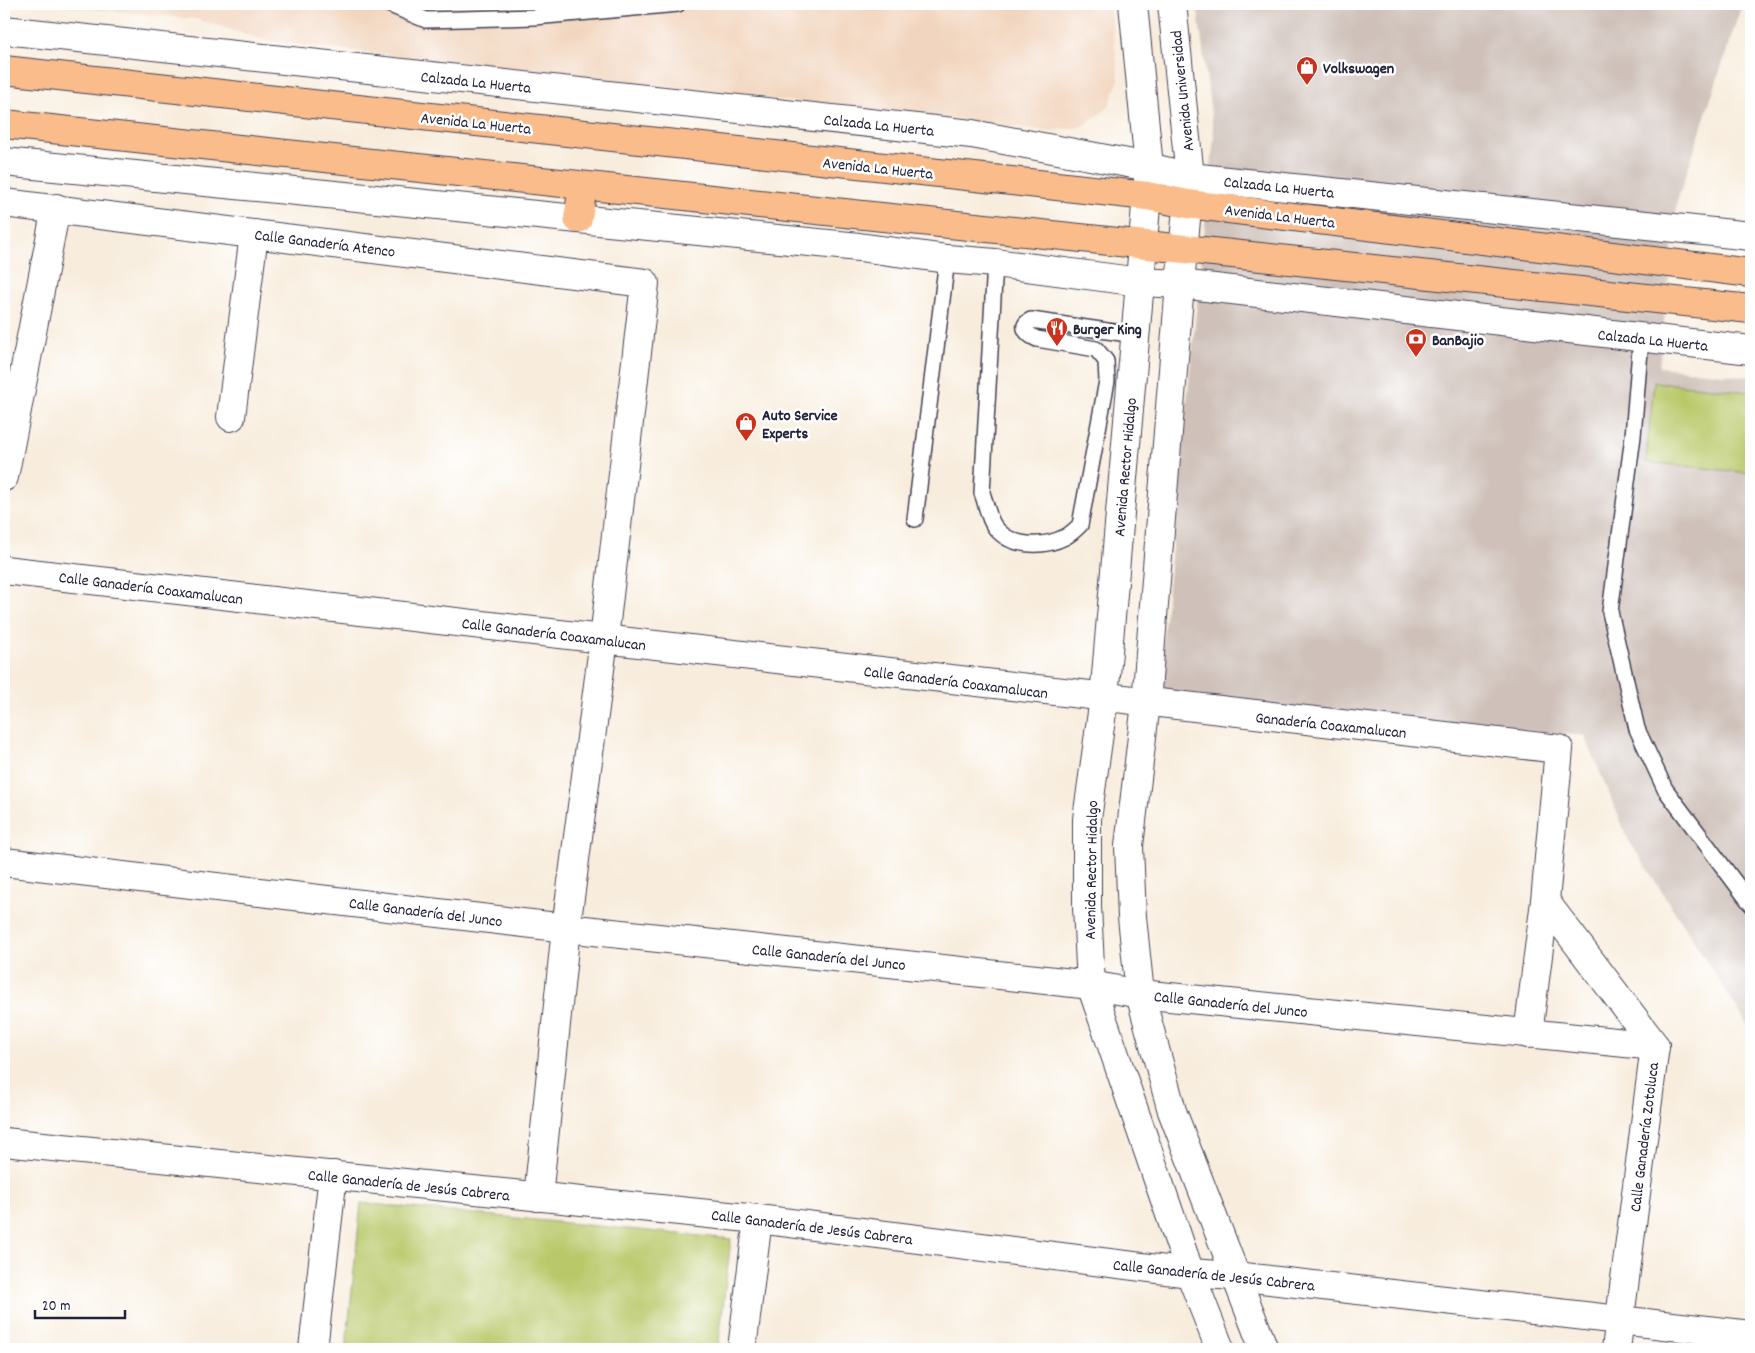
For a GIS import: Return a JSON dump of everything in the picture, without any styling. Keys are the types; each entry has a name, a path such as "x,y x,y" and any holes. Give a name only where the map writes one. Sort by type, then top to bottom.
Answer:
{"main road":[{"name":"Avenida La Huerta","path":"4,70 1147,196 1189,191 1751,274"},
{"path":"4,124 1751,309"},
{"path":"578,219 583,186"}],"street":[{"path":"1133,4 1149,167"},
{"name":"Avenida Universidad","path":"1172,4 1189,191 1180,284"},
{"name":"Calzada La Huerta","path":"4,30 972,134 1149,167 1189,191 1751,236"},
{"name":"Calzada La Huerta","path":"4,162 860,246 947,259 995,263 1140,282 1180,284 1751,350"},
{"name":"Avenida Rector Hidalgo","path":"1149,167 1104,698 1087,819 1087,907 1091,984 1190,1272 1220,1349"},
{"name":"Calle Ganadería Atenco","path":"4,203 645,283 604,639"},
{"path":"4,477 56,208"},
{"path":"231,418 254,234"},
{"path":"1180,284 1146,703 1128,846 1132,918 1140,994 1172,1111 1264,1349"},
{"path":"1124,478 1164,484"},
{"name":"Calle Ganadería Coaxamalucan","path":"4,570 1104,698"},
{"path":"538,1198 566,928 604,639"},
{"name":"Ganadería Coaxamalucan","path":"1104,698 1559,749 1545,901"},
{"name":"Calle Ganadería del Junco","path":"4,862 566,928 1091,984 1140,994 1654,1046"},
{"path":"1528,1034 1545,901"},
{"name":"Calle Ganadería Zotoluca","path":"1545,901 1654,1046 1616,1349"},
{"name":"Calle Ganadería de Jesús Cabrera","path":"4,1142 758,1219 1190,1272 1751,1335"},
{"path":"313,1349 333,1175"},
{"path":"742,1349 758,1219"}],"lane":[{"path":"388,4 426,20 534,17 678,4"},
{"path":"915,519 947,259"},
{"path":"995,263 982,493 994,526 1006,536 1019,543 1039,545 1066,536 1080,525 1107,381 1106,362 1096,349 1037,338 1028,335 1024,330 1024,326 1031,320 1135,335"},
{"path":"1641,338 1633,436 1610,612 1638,729 1665,789 1751,904"}],"shaded area":[{"path":"42,4 1109,4 1119,79 1108,108 1082,127 1049,131 267,41 195,19"},
{"path":"1197,4 1742,4 1677,202 1659,367 1751,377 1751,1037 1747,1024 1628,839 1585,736 1157,697 1214,137"}],"green space":[{"path":"1654,382 1751,392 1751,473 1646,462"},
{"path":"361,1203 731,1239 718,1349 346,1349"}],"place":[{"name":"Volkswagen","path":"1307,86"},
{"name":"Burger King","path":"1057,347"},
{"name":"BanBajio","path":"1416,358"},
{"name":"Auto Service Experts","path":"746,442"}]}
